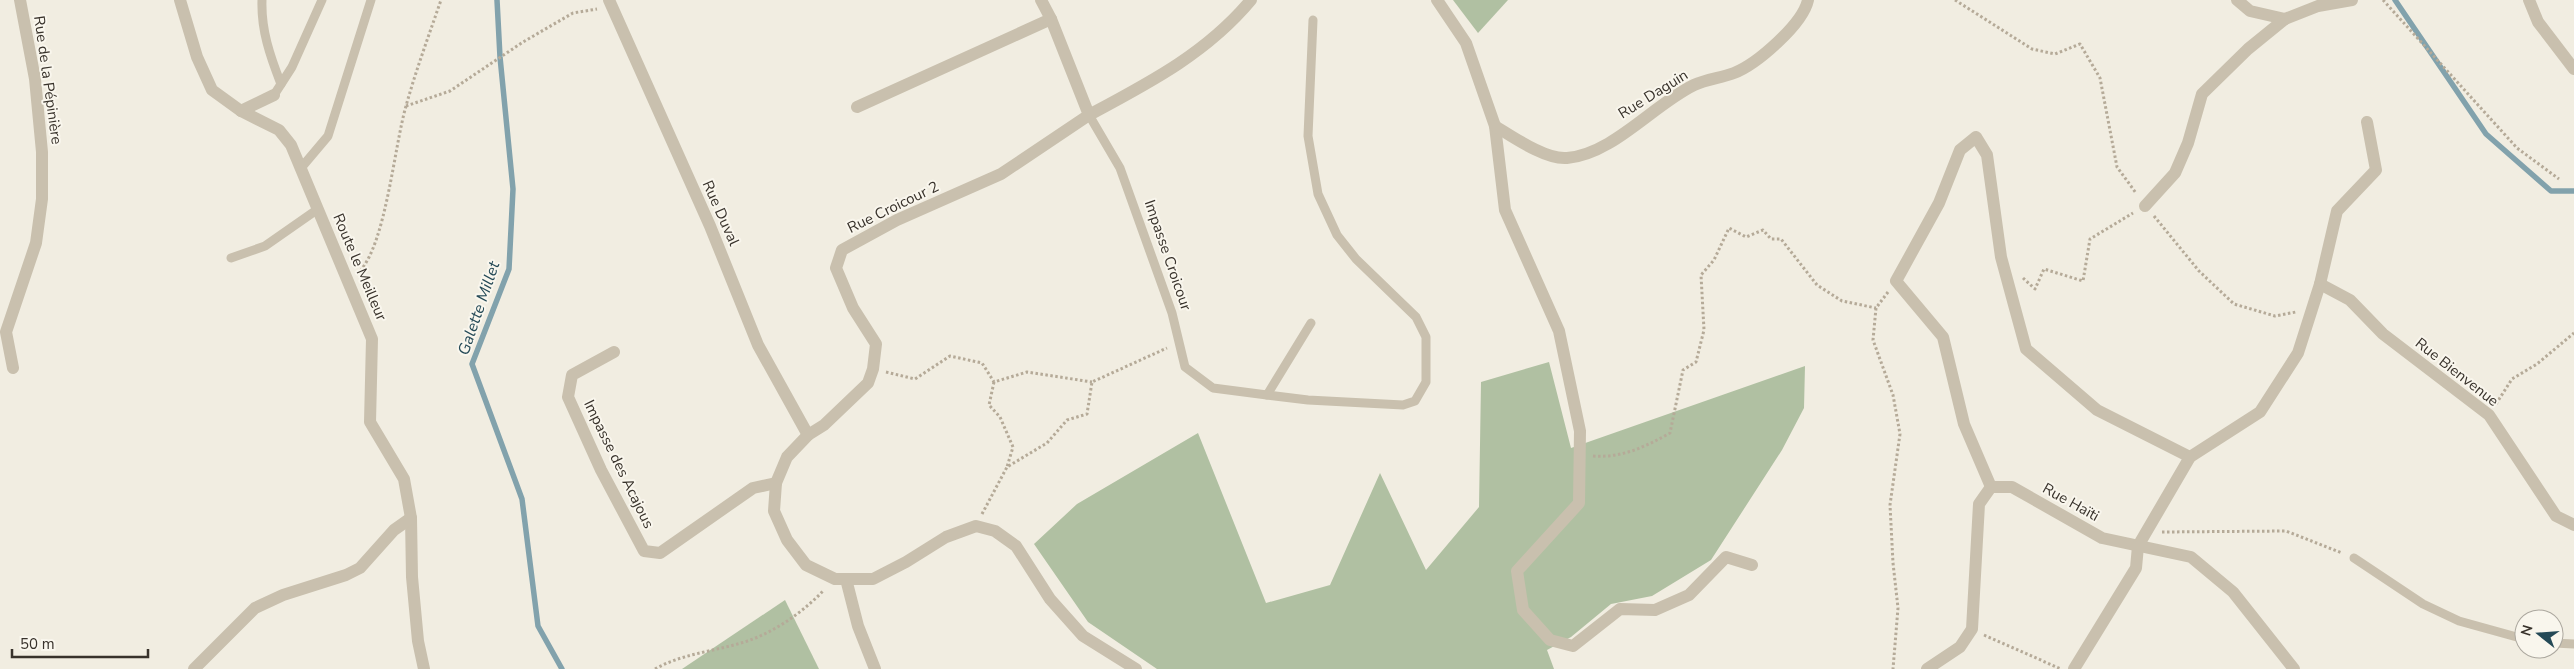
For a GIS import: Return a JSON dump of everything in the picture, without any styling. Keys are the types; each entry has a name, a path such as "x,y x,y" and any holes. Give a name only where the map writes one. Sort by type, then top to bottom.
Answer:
{"street":[{"name":"Rue de la Pépinière","path":"14,368 6,332 36,243 42,199 42,152 35,79 20,0"},
{"name":"Route le Meilleur","path":"180,0 197,57 212,90 241,111 279,130 291,145 372,339 370,422 404,480 411,518 413,586 418,641 424,669"},
{"name":"Impasse Croicour","path":"1041,0 1051,20 1089,115"},
{"name":"Rue Croicour 2","path":"976,526 946,536 906,562 873,580 840,579 806,566 786,540 774,511 776,483 787,457 808,435 824,425 868,384 873,370 876,344 853,308 836,268 842,250 897,220 1001,174 1089,115 1163,76 1229,26 1251,0"},
{"path":"1436,0 1466,43 1495,126 1505,210 1559,331 1580,431 1579,503 1517,570 1523,610 1550,640 1573,646 1620,609 1655,610 1689,595 1726,558 1752,566"},
{"name":"Rue Daguin","path":"1495,126 1539,151 1565,158 1590,154 1694,85 1736,73 1776,45 1806,8 1808,0"},
{"path":"2237,0 2250,11 2284,19"},
{"path":"2145,206 2175,173 2188,143 2202,94 2248,48 2284,19 2318,6 2352,0"},
{"path":"2529,0 2538,22 2574,69"},
{"name":"Rue Duval","path":"610,3 710,226 758,345 808,435"},
{"path":"857,108 1051,20"},
{"path":"241,111 274,95"},
{"path":"2074,669 2136,568 2138,546 2190,457 2260,412 2298,354 2320,284 2337,211 2376,170 2367,122"},
{"path":"1927,669 1960,647 1972,629 1978,504 1991,487 1964,424 1942,338 1896,281 1940,203 1960,150 1976,138 1987,155 2001,257 2026,349 2097,410 2190,457"},
{"name":"Rue Bienvenue","path":"2320,284 2350,300 2383,334 2489,415 2556,516 2574,525"},
{"name":"Impasse des Acajous","path":"614,352 572,375 568,397 602,470 644,551 660,553 753,488 776,483"},
{"name":"Rue Haïti","path":"1991,487 2012,487 2102,538 2191,558 2233,592 2294,669"},
{"path":"194,669 256,608 283,595 346,575 360,568 394,530 411,518"},
{"path":"976,526 995,531 1016,546 1050,599 1083,636 1136,669"},
{"path":"840,579 875,669"}],"lane":[{"path":"262,0 262,14 269,52 281,84"},
{"path":"274,95 292,67 322,0"},
{"path":"301,168 328,136 371,0"},
{"name":"Impasse Croicour","path":"1089,115 1120,168 1172,313 1185,367 1213,388 1308,400 1403,405 1415,401 1426,382 1426,337 1416,317 1356,259 1342,241 1318,194 1308,136 1313,20"},
{"path":"231,258 265,246 318,209"},
{"path":"1266,395 1311,323"},
{"path":"2354,558 2423,604 2459,621 2514,636"}],"path":[{"path":"350,283 369,261 384,210 406,106 441,0"},
{"path":"1955,0 1998,26 2032,50 2055,54 2080,44 2100,78 2117,167 2145,206 2199,271 2234,304 2275,316 2312,309"},
{"path":"2383,0 2517,148 2558,179"},
{"path":"406,106 450,91 523,42 573,13 610,3"},
{"path":"2021,276 2035,289 2044,269 2083,281 2090,239 2145,206"},
{"path":"1580,455 1610,457 1641,449 1670,433 1683,370 1696,362 1704,330 1701,275 1714,260 1729,228 1746,237 1763,230 1771,239 1781,239 1817,285 1842,301 1876,308"},
{"path":"1893,669 1898,608 1890,505 1900,434 1893,396 1872,340 1876,308 1896,281"},
{"path":"2489,415 2512,379 2537,364 2574,333"},
{"path":"994,382 1027,372 1092,382 1179,343"},
{"path":"873,370 915,379 950,356 982,363 994,382 989,405 1000,417 1012,447 1008,467 976,526"},
{"path":"1008,467 1047,444 1067,420 1087,414 1092,382"},
{"path":"2146,532 2286,531 2354,558"},
{"path":"655,669 670,660 758,637 806,609 840,579"},
{"path":"1972,629 2062,669"}],"green space":[{"path":"1453,0 1508,0 1478,33"},
{"path":"1549,362 1571,448 1805,366 1804,408 1782,450 1711,560 1652,596 1611,604 1571,637 1547,650 1554,669 1157,669 1088,622 1034,544 1077,504 1198,433 1266,603 1330,585 1380,473 1426,570 1479,507 1481,382"},
{"path":"785,600 819,669 682,669"}],"waterway":[{"name":"Galette Millet","path":"497,0 500,57 513,189 509,269 472,364 522,499 538,626 562,669"},
{"path":"2395,0 2486,134 2551,191 2574,191"}]}
